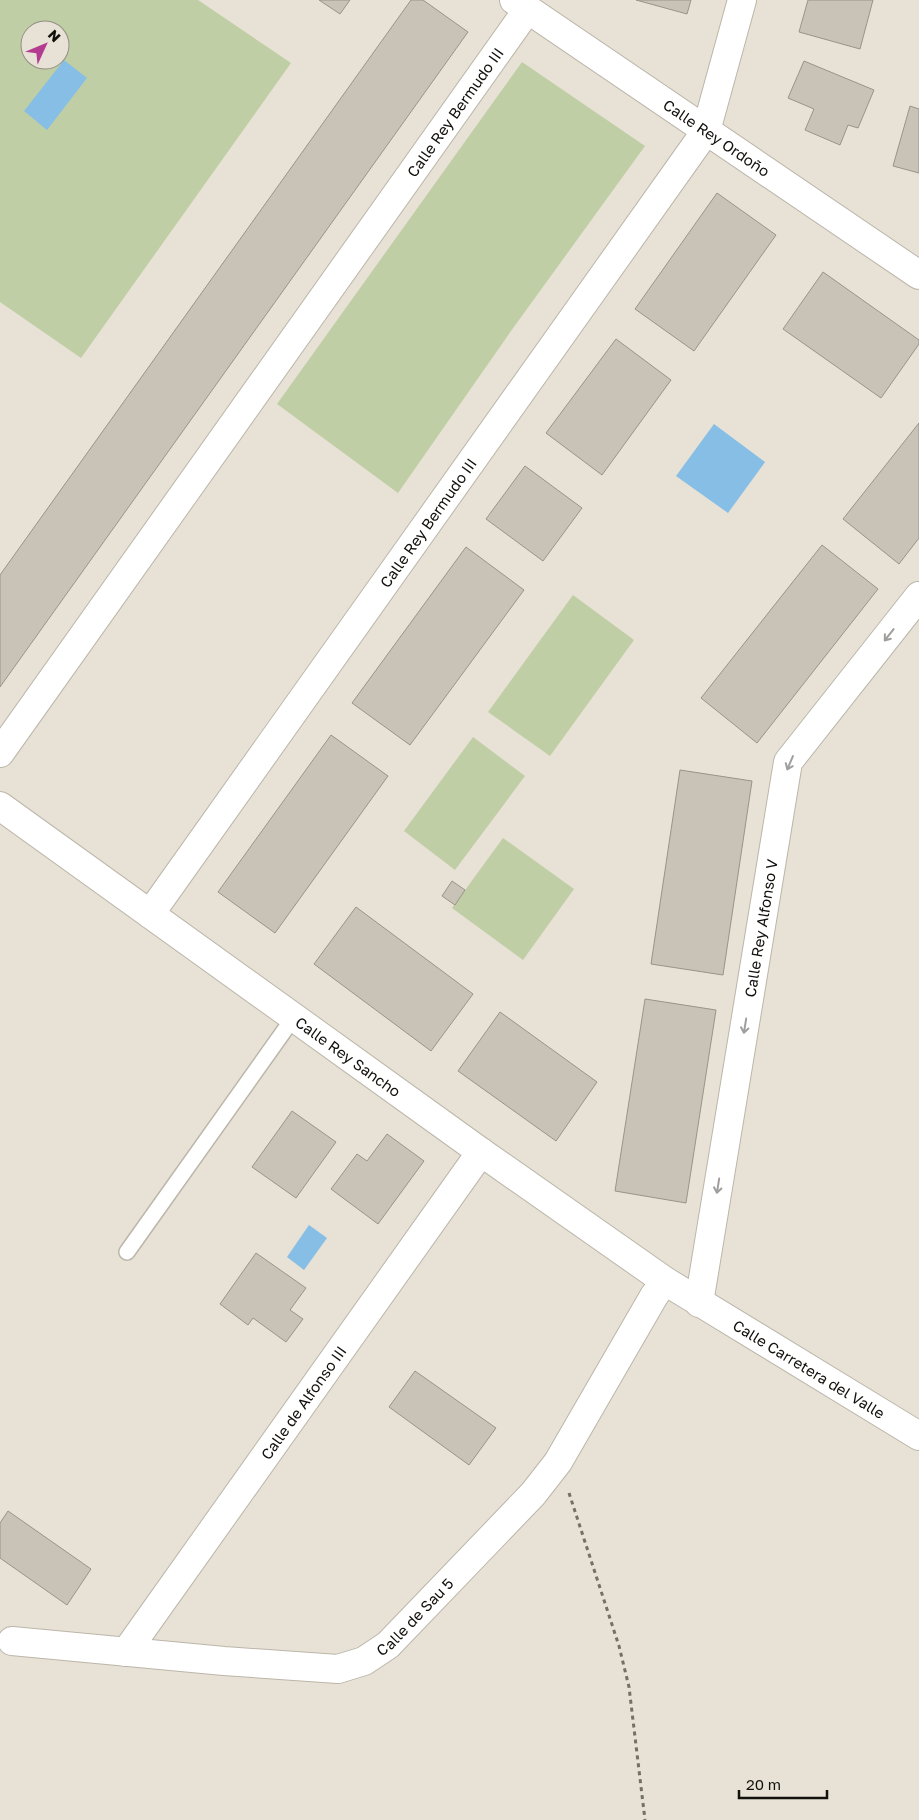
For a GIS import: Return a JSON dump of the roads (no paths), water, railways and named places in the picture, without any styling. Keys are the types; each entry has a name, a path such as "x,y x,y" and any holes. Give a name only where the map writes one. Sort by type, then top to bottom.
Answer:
{"street":[{"path":"706,131 742,0"},
{"name":"Calle Rey Ordoño","path":"521,5 919,275"},
{"name":"Calle Rey Bermudo III","path":"0,753 521,5"},
{"name":"Calle Rey Bermudo III","path":"150,914 706,131"},
{"name":"Calle Rey Alfonso V","path":"699,1303 788,762 919,596"},
{"name":"Calle Rey Sancho","path":"0,806 481,1152 699,1303"},
{"name":"Calle de Alfonso III","path":"126,1652 481,1152"},
{"name":"Calle de Sau 5","path":"12,1641 224,1661 338,1669 364,1661 388,1645 533,1494 558,1462 654,1296 665,1281"},
{"name":"Calle Carretera del Valle","path":"699,1303 919,1436"}],"lane":[{"path":"127,1252 294,1017"}],"water":[{"path":"70,65 87,78 47,130 24,111 56,70 70,70"},
{"path":"714,424 765,462 728,513 676,476"},
{"path":"309,1225 327,1238 304,1270 287,1257"}]}
